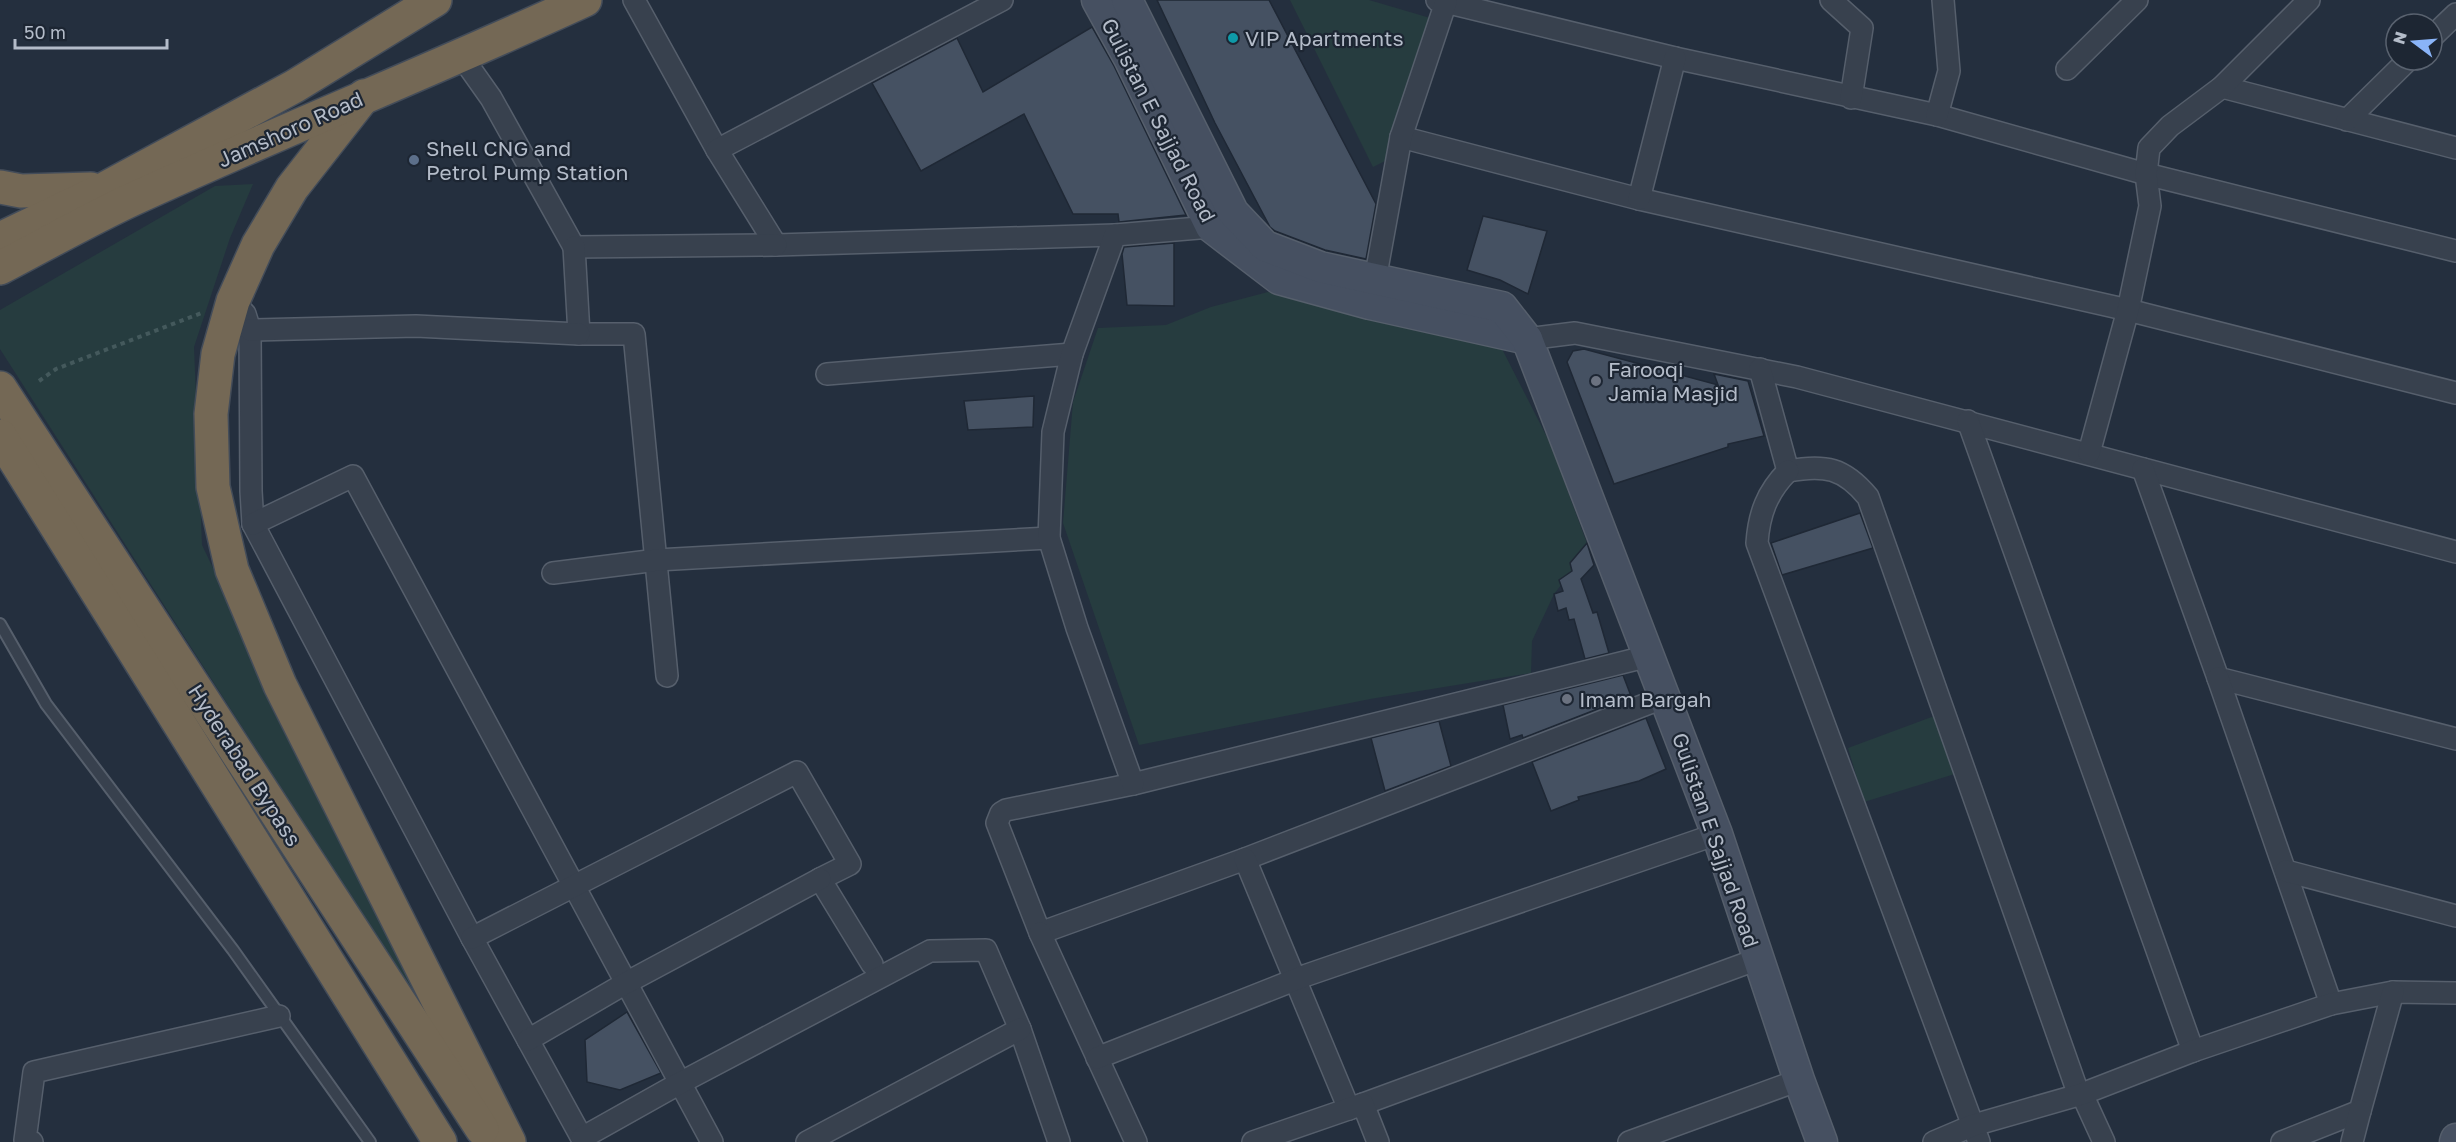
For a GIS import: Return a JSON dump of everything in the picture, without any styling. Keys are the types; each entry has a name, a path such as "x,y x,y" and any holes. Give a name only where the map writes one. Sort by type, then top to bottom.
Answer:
{"highway":[{"name":"Jamshoro Road","path":"0,239 106,188 295,86 435,0"},
{"path":"407,17 450,0"},
{"name":"Jamshoro Road","path":"0,268 130,200 364,96 462,57 585,0"},
{"path":"364,96 292,188 258,245 233,301 218,354 211,414 213,488 232,570 280,685 508,1142"},
{"path":"0,187 21,191 106,188"},
{"name":"Hyderabad Bypass","path":"0,388 490,1142"},
{"name":"Hyderabad Bypass","path":"0,436 440,1142"}],"street":[{"path":"634,0 717,150 776,245"},
{"path":"717,150 1002,0"},
{"name":"Gulistan E Sajjad Road","path":"1097,0 1166,132 1211,227 1279,279 1373,291"},
{"name":"Gulistan E Sajjad Road","path":"1127,0 1233,212 1265,246 1373,291 1527,339 1717,834 1822,1142"},
{"path":"1831,0 1862,28 1851,98"},
{"path":"1936,115 1949,71 1943,0"},
{"path":"2067,69 2137,0"},
{"path":"2090,453 2128,310 2150,206 2146,174 2149,148 2170,126 2222,87 2308,0"},
{"path":"1373,291 1401,137 1442,1 1675,58 1758,74 1851,98 1936,115 2146,174 2456,251"},
{"path":"2444,26 2456,14"},
{"path":"462,57 491,98 574,247 579,334"},
{"path":"1639,199 1675,58"},
{"path":"2347,120 2396,72"},
{"path":"2222,87 2456,148"},
{"path":"1401,137 1639,199 2128,310 2456,393"},
{"path":"574,247 776,245 1115,235 1211,227"},
{"path":"1115,235 1072,354 1053,432 1049,538 1077,628 1132,784"},
{"path":"233,301 245,314 250,330 253,524 472,938 583,1140 680,1083 930,951 986,950 1020,1029 1057,1141"},
{"path":"250,330 416,326 579,334 634,334 667,676"},
{"path":"1527,339 1575,333 1797,376 2456,552"},
{"path":"827,374 1072,354"},
{"path":"1760,369 1788,471"},
{"path":"1968,422 2193,1051"},
{"path":"1977,1133 1757,543 1765,501 1775,484 1788,471 1811,467 1836,470 1854,481 1868,497 2079,1089 2104,1142"},
{"path":"2143,468 2331,1004"},
{"path":"253,524 353,476 711,1142"},
{"path":"554,573 657,560 1049,538"},
{"path":"1136,1142 1040,933 998,823 1001,813 1006,810 1132,784 1649,656"},
{"path":"2218,678 2456,739"},
{"path":"1040,933 1245,859 1665,697"},
{"path":"472,938 797,772 850,864 626,983 528,1040"},
{"path":"1097,1058 1294,980 1717,834"},
{"path":"1245,859 1294,980 1356,1107 1378,1142"},
{"path":"2286,871 2456,916"},
{"path":"820,879 872,964"},
{"path":"1259,1141 1758,959"},
{"path":"1934,1142 1977,1133 2079,1089 2331,1004 2393,992 2456,993"},
{"path":"2352,1142 2393,992"},
{"path":"32,1142 25,1140 34,1072 279,1016"},
{"path":"807,1142 1020,1029"},
{"path":"1629,1142 1799,1080"},
{"path":"2282,1142 2360,1111"}],"lane":[{"path":"0,624 46,704 233,950 370,1142"}],"path":[{"path":"39,381 56,369 233,301"}],"green space":[{"path":"1290,0 1369,0 1437,20 1391,158 1373,167"},
{"path":"253,184 230,238 194,347 202,545 424,1011 0,349 0,310 215,186"},
{"path":"1268,292 1501,347 1550,443 1589,549 1554,594 1532,641 1531,673 1370,699 1139,745 1063,523 1073,402 1098,328 1166,325 1211,307"},
{"path":"1937,715 1958,773 1864,802 1848,748"}],"building":[{"path":"1157,0 1269,0 1376,204 1366,259 1325,250 1270,227 1215,123"},
{"path":"1092,27 1114,66 1186,215 1119,222 1118,214 1073,214 1024,114 921,171 872,83 957,38 983,92"},
{"path":"1483,216 1547,231 1528,294 1500,280 1467,270"},
{"path":"1174,243 1174,306 1127,305 1122,254 1124,247"},
{"path":"1584,349 1718,385 1714,374 1748,381 1764,436 1728,444 1728,447 1614,484 1567,362 1573,351"},
{"path":"1034,396 1033,427 968,430 964,401"},
{"path":"1860,513 1873,548 1782,575 1771,543"},
{"path":"1587,543 1594,565 1581,579 1593,613 1597,612 1609,653 1585,659 1574,619 1569,620 1566,608 1558,611 1554,594 1563,591 1559,580 1572,571 1570,563"},
{"name":"Imam Bargah","path":"1623,675 1631,696 1523,738 1522,735 1510,739 1503,705"},
{"path":"1646,718 1666,769 1639,781 1578,797 1579,800 1551,811 1532,762"},
{"path":"1439,721 1451,766 1385,791 1371,738"},
{"path":"627,1012 661,1073 620,1090 587,1082 585,1040"}],"place":[{"name":"VIP Apartments","path":"1233,38"},
{"name":"Shell CNG and Petrol Pump Station","path":"414,160"},
{"name":"Farooqi Jamia Masjid","path":"1596,381"},
{"name":"Imam Bargah","path":"1567,699"}]}
